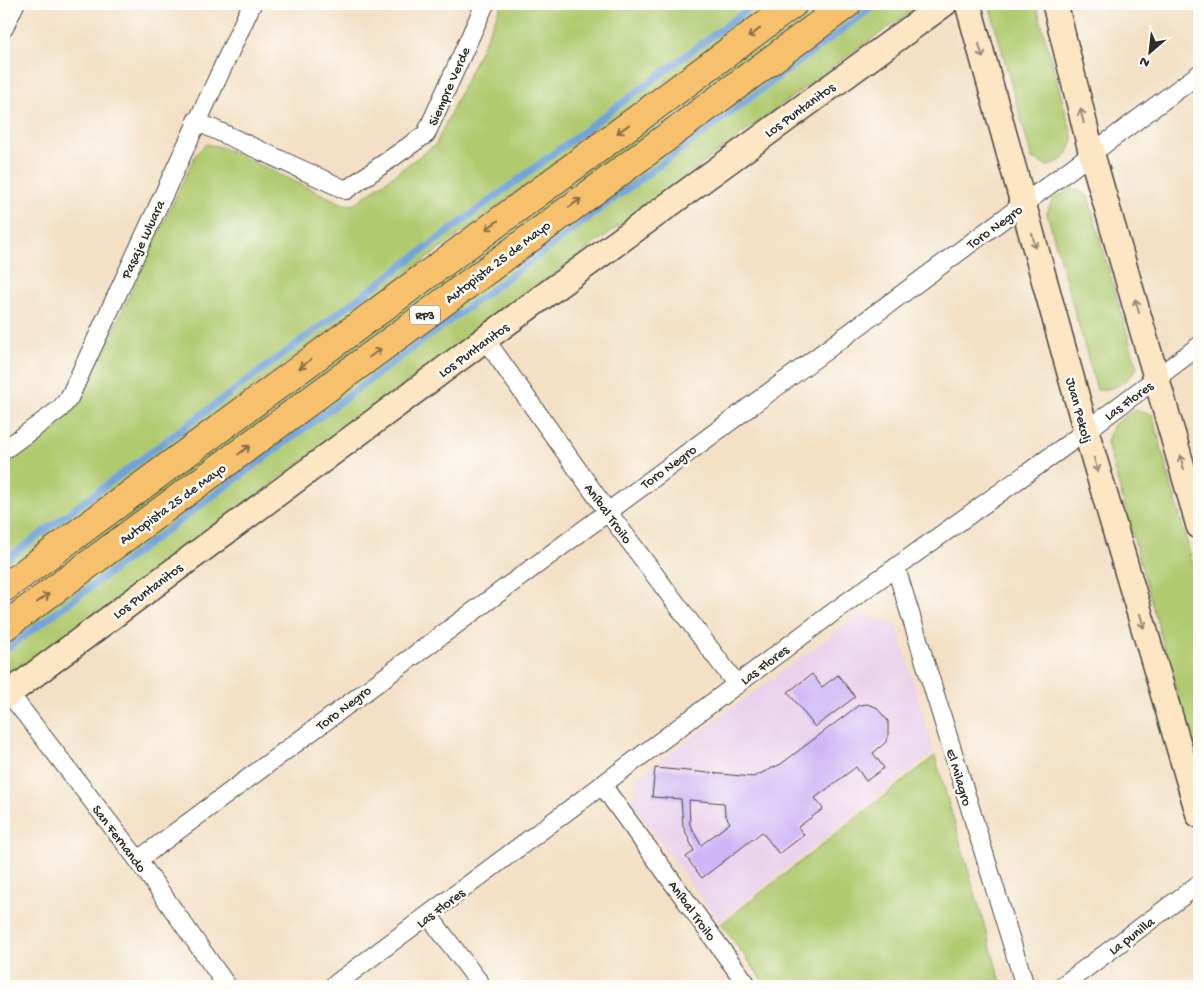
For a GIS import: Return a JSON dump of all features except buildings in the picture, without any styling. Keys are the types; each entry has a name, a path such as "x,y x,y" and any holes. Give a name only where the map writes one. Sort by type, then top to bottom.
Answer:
{"main road":[{"name":"RP3","path":"4,588 793,4"},
{"name":"Autopista 25 de Mayo","path":"4,627 847,4"}],"street":[{"path":"4,28 15,4"},
{"name":"Pasaje Luluara","path":"4,450 60,409 69,398 252,4"},
{"name":"Siempre Verde","path":"196,122 346,190 426,134 485,4"},
{"name":"Los Puntanitos","path":"6,695 485,339 944,4"},
{"name":"Juan Pekolj","path":"968,4 1086,431 1199,815"},
{"path":"1055,4 1092,155 1158,378 1199,526"},
{"name":"Toro Negro","path":"138,860 1199,74"},
{"name":"Aníbal Troilo","path":"485,339 607,511 737,685"},
{"name":"Las Flores","path":"333,986 737,685 1086,431 1199,346"},
{"name":"El Milagro","path":"896,568 1025,986"},
{"name":"San Fernando","path":"6,695 138,860 227,986"},
{"name":"Aníbal Troilo","path":"602,785 748,986"},
{"name":"La punilla","path":"1062,986 1199,884"},
{"path":"429,916 482,986"}],"shaded area":[{"path":"860,614 897,625 934,752 719,922 632,803 638,777"}],"green space":[{"path":"502,4 772,4 4,571 4,459 77,407 196,154 206,144 221,147 343,204 353,205 436,144"},
{"path":"810,4 828,4 4,613 4,602"},
{"path":"863,4 923,4 858,48 4,683 4,642"},
{"path":"989,4 1036,4 1073,139 1065,157 1054,164 1048,166 1032,159"},
{"path":"1073,188 1088,196 1137,368 1129,378 1115,387 1097,390 1047,213 1053,199"},
{"path":"1133,410 1152,414 1199,586 1199,773 1107,443 1112,426"},
{"path":"935,756 1002,986 767,986 721,924"}],"waterway":[{"path":"4,561 755,4"},
{"path":"4,651 877,4"}]}
